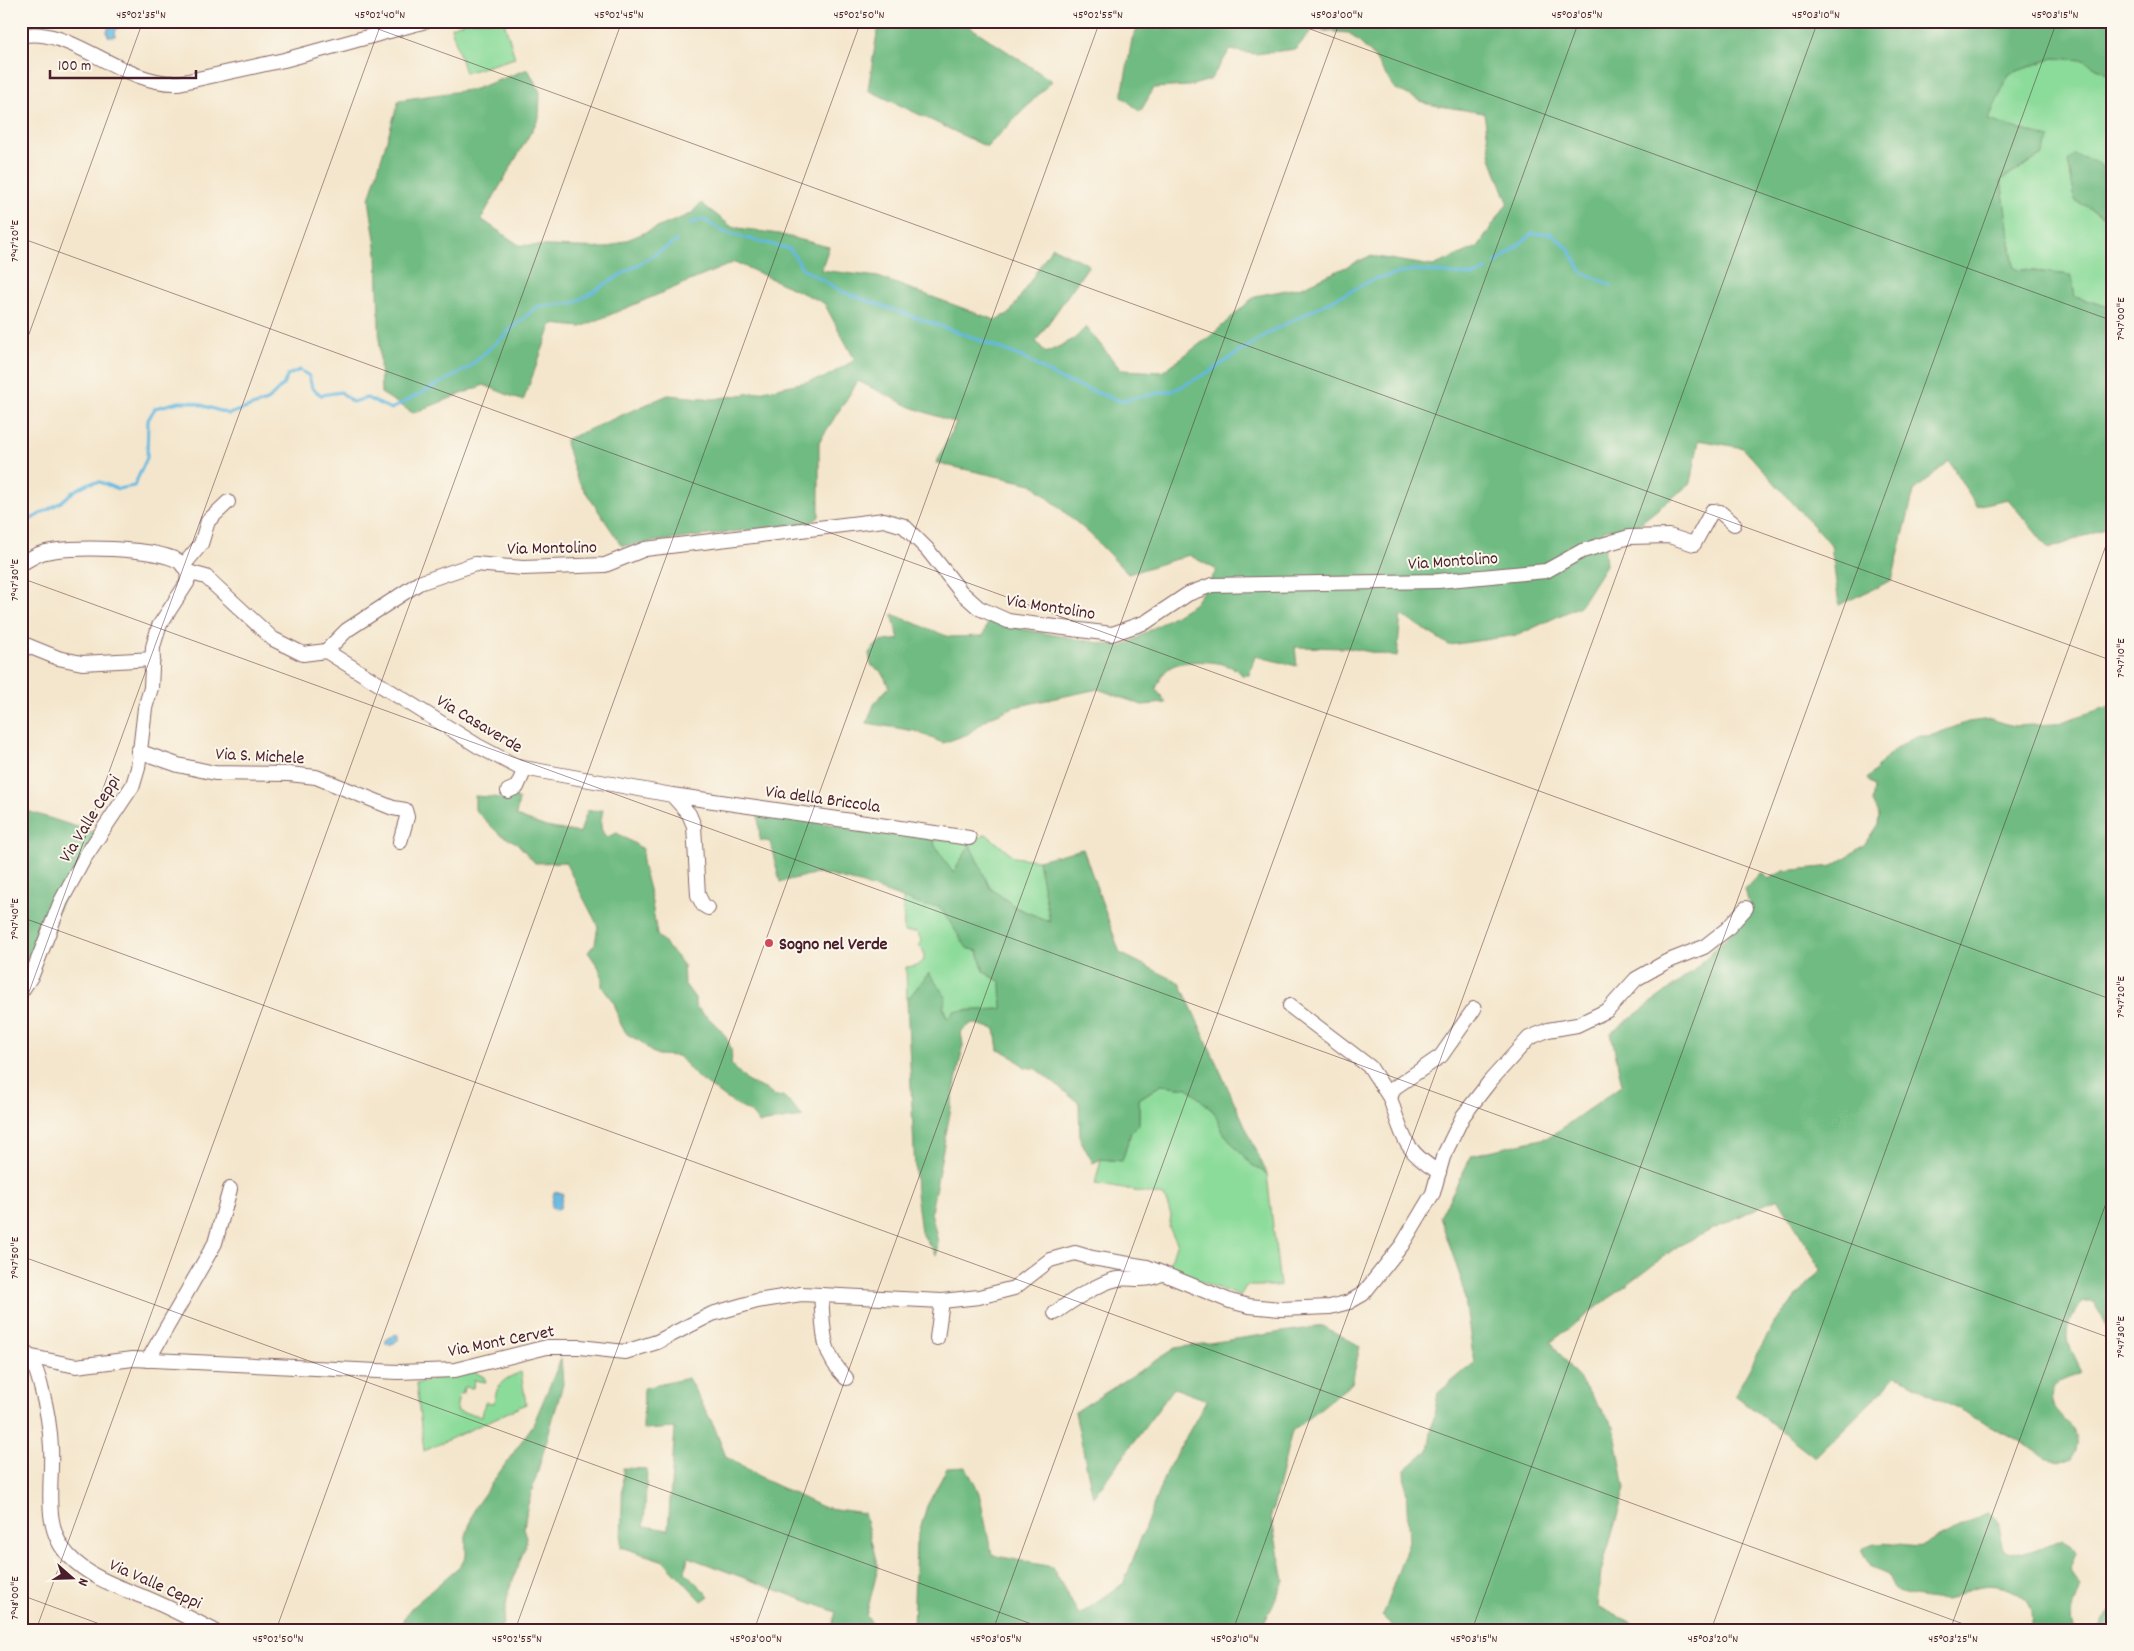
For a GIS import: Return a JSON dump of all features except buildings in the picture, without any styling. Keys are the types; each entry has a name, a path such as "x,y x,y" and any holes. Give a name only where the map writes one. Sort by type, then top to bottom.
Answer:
{"street":[{"path":"21,36 38,34 65,41 124,71 162,84 179,83 284,60 426,21"},
{"name":"Via Valle Ceppi","path":"21,992 32,975 61,901 85,857 133,785 138,768 138,752 145,708 151,688 153,647 159,626 187,583 186,569 201,544 208,521 228,502"},
{"name":"Via Montolino","path":"326,651 347,630 419,583 475,564 524,568 605,565 645,549 884,520 904,526 927,549 961,592 979,608 1008,621 1112,634 1146,622 1188,594 1212,586 1438,582 1546,571 1582,551 1629,537 1669,536 1694,544 1712,511 1720,512 1734,524"},
{"path":"21,564 42,553 60,549 92,548 156,554 180,562 186,569 206,577 272,639 303,654 326,651"},
{"path":"21,642 58,658 82,663 153,659"},
{"name":"Via Casaverde","path":"326,651 478,746 518,767 672,795"},
{"name":"Via S. Michele","path":"138,752 215,773 289,774 316,778 393,808 405,810 407,817 400,842"},
{"path":"508,791 517,787 525,769"},
{"path":"672,795 689,814 694,826 698,895 703,904 708,908"},
{"name":"Via della Briccola","path":"672,795 969,838"},
{"name":"Via Mont Cervet","path":"26,1352 76,1366 148,1360 398,1372 455,1370 547,1347 580,1347 624,1352 656,1342 712,1314 757,1301 801,1294 942,1301 979,1297 1014,1288 1050,1260 1075,1252 1092,1258 1147,1267 1230,1301 1249,1306 1280,1309 1314,1308 1330,1307 1350,1302 1362,1294 1402,1245 1433,1193 1443,1157 1464,1116 1491,1080 1529,1038 1548,1030 1576,1025 1608,1010 1636,979 1666,962 1704,946 1727,929 1746,908"},
{"path":"1290,1006 1370,1067 1390,1098 1410,1152 1421,1162 1439,1172"},
{"path":"1390,1098 1394,1088 1441,1056 1474,1009"},
{"path":"148,1360 215,1242 230,1189"},
{"path":"1055,1313 1072,1300 1115,1279 1154,1278 1162,1273"},
{"path":"821,1295 826,1348 834,1365 846,1378"},
{"path":"937,1338 942,1301"},
{"name":"Via Valle Ceppi","path":"26,1352 48,1414 51,1448 50,1504 52,1526 60,1545 69,1556 96,1577 164,1606 213,1630"}],"green space":[{"path":"468,21 504,21 515,58 465,73 451,27"},
{"path":"879,21 961,21 1052,81 987,147 868,90"},
{"path":"1141,21 2113,21 2113,78 2084,60 2053,58 2009,74 1988,120 2050,138 2042,155 2001,180 2014,269 2071,275 2075,297 2109,307 2113,288 2113,525 2049,549 2008,499 1976,506 1949,461 1914,491 1892,580 1839,605 1831,545 1743,448 1699,440 1691,483 1635,527 1603,530 1606,565 1580,606 1518,635 1449,645 1401,615 1397,657 1349,648 1295,647 1297,666 1255,656 1249,675 1242,675 1229,666 1211,662 1182,663 1168,669 1156,689 1166,703 1142,705 1098,689 1014,707 988,718 968,734 943,743 915,731 867,723 875,702 889,687 882,672 871,665 869,653 879,642 899,639 892,614 949,637 983,636 989,620 1027,630 1122,647 1195,603 1217,570 1189,555 1128,574 1090,534 1032,484 936,463 956,423 911,407 858,381 819,442 819,517 812,522 622,546 577,479 565,440 668,395 714,399 759,392 824,378 855,360 824,303 735,262 581,327 552,324 523,401 484,385 413,413 381,393 377,253 369,199 399,100 475,89 528,69 540,92 539,118 481,219 519,245 607,248 691,214 701,203 732,227 778,234 829,247 821,270 878,277 995,320 1010,313 1052,247 1089,265 1036,341 1046,353 1074,339 1086,327 1121,370 1162,372 1212,335 1255,296 1302,287 1370,256 1433,266 1478,247 1508,202 1491,158 1484,113 1427,104 1394,88 1372,54 1349,33 1312,30 1296,49 1255,54 1230,50 1210,80 1189,86 1154,88 1140,112 1122,96 1132,39"},
{"path":"2053,58 2084,60 2113,78 2113,175 2094,161 2075,200 2113,222 2113,288 2109,307 2075,297 2071,275 2014,269 2001,179 2042,155 1988,120 2009,74"},
{"path":"2074,155 2095,161 2113,175 2113,222 2075,200 2068,161"},
{"path":"2113,705 2113,1338 2094,1302 2084,1302 2070,1322 2068,1334 2068,1340 2080,1372 2058,1383 2051,1395 2058,1412 2077,1437 2077,1448 2070,1460 2047,1459 2036,1450 1897,1376 1815,1457 1735,1395 1775,1322 1821,1269 1778,1198 1678,1246 1551,1342 1614,1426 1625,1489 1601,1572 1597,1606 1642,1628 1397,1630 1382,1616 1409,1542 1405,1470 1428,1450 1438,1393 1474,1363 1463,1285 1440,1217 1472,1155 1550,1137 1622,1085 1611,1033 1691,973 1751,912 1745,889 1761,872 1768,879 1784,871 1833,866 1864,845 1878,824 1879,815 1872,802 1874,787 1867,779 1891,752 1916,736 1930,736 1968,722 1991,719 2013,726 2055,724"},
{"path":"475,796 519,799 516,816 546,827 580,833 587,811 603,810 601,825 602,831 607,837 617,833 643,849 642,863 651,897 657,935 683,964 684,983 695,998 695,1006 727,1038 732,1054 731,1064 748,1082 765,1089 775,1097 783,1096 803,1117 759,1123 750,1112 733,1103 697,1077 678,1056 658,1055 650,1051 643,1043 627,1034 621,1025 614,1003 602,987 602,977 599,968 588,952 595,944 598,926 565,862 535,863 517,843 499,834 475,810"},
{"path":"21,809 96,833 21,984"},
{"path":"758,814 935,839 934,844 953,873 970,845 990,888 1017,908 1050,922 1038,860 1083,849 1120,953 1180,983 1267,1174 1252,1165 1236,1148 1223,1132 1214,1112 1188,1088 1161,1085 1139,1099 1139,1124 1131,1132 1122,1161 1101,1159 1093,1163 1080,1139 1079,1103 1036,1069 1025,1067 1007,1053 998,1050 995,1029 972,1023 961,1032 963,1045 931,1212 938,1242 936,1255 921,1232 916,1193 907,1000 929,973 946,997 943,1009 948,1019 954,1011 1002,1009 1001,982 984,972 978,951 967,948 939,906 925,906 860,883 818,873 780,882 770,842 760,840"},
{"path":"986,834 1014,857 1038,860 1051,922 1017,908 990,888 970,846 953,874 934,844 935,839 973,841"},
{"path":"903,898 925,906 939,905 967,948 978,951 984,972 1001,982 1003,1009 955,1011 948,1019 929,973 907,1000 906,967 916,966 924,960 924,952 919,945 921,940 917,932 904,932"},
{"path":"1161,1085 1188,1088 1214,1112 1223,1132 1252,1165 1267,1174 1280,1286 1246,1286 1240,1296 1168,1270 1177,1242 1169,1228 1171,1215 1164,1196 1095,1184 1101,1159 1122,1161 1131,1132 1139,1124 1139,1099"},
{"path":"1323,1326 1360,1346 1352,1383 1292,1431 1271,1516 1284,1581 1261,1630 913,1630 916,1543 927,1506 947,1468 966,1467 979,1493 992,1555 1052,1567 1079,1615 1124,1583 1166,1472 1207,1400 1174,1388 1093,1497 1075,1412 1176,1348"},
{"path":"561,1359 563,1384 527,1508 524,1528 527,1537 525,1547 508,1593 503,1624 499,1630 398,1630 410,1609 462,1564 466,1556 466,1536 475,1507 533,1425"},
{"path":"471,1370 484,1377 486,1382 474,1380 473,1388 464,1387 463,1394 459,1394 456,1411 482,1416 485,1402 494,1403 497,1391 502,1383 509,1377 521,1372 526,1404 424,1451 416,1384"},
{"path":"688,1378 714,1426 726,1457 767,1481 822,1507 864,1513 878,1568 866,1616 878,1630 831,1630 836,1612 688,1557 685,1572 709,1596 702,1601 664,1561 621,1547 623,1468 647,1469 644,1526 668,1530 675,1428 643,1430 644,1388"},
{"path":"1988,1513 1999,1525 2005,1551 2012,1553 2027,1552 2064,1539 2072,1544 2076,1552 2069,1571 2080,1586 2071,1619 2074,1630 2029,1630 2030,1609 2026,1601 2019,1594 2001,1587 1991,1585 1976,1587 1945,1600 1899,1593 1894,1588 1888,1574 1871,1567 1862,1550 1869,1546 1884,1543 1923,1546"},
{"path":"2113,1609 2113,1630 2097,1630 2104,1617"}],"water":[{"path":"112,21 120,23 119,28 116,29 115,36 112,37 108,36 107,31"},
{"path":"554,1192 563,1194 560,1208 555,1210 551,1207"},
{"path":"395,1334 398,1335 398,1341 389,1345 386,1344 386,1340"}],"waterway":[{"path":"690,224 702,219 726,233 790,249 803,269 843,292 969,336 1022,357 1062,380 1120,401 1175,390 1209,372 1270,332 1374,279 1413,270 1475,276 1487,269"},
{"path":"1495,264 1532,234 1551,233 1569,249 1582,272 1611,285"},
{"path":"21,525 89,483 100,482 118,489 134,486 147,458 148,420 155,408 179,402 192,402 229,414 267,401 283,385 288,375 300,370 309,376 312,388 321,395 341,392 352,402 367,398 391,409 467,369 536,307 574,303 677,241"}],"place":[{"name":"Sogno nel Verde","path":"769,943"}]}
